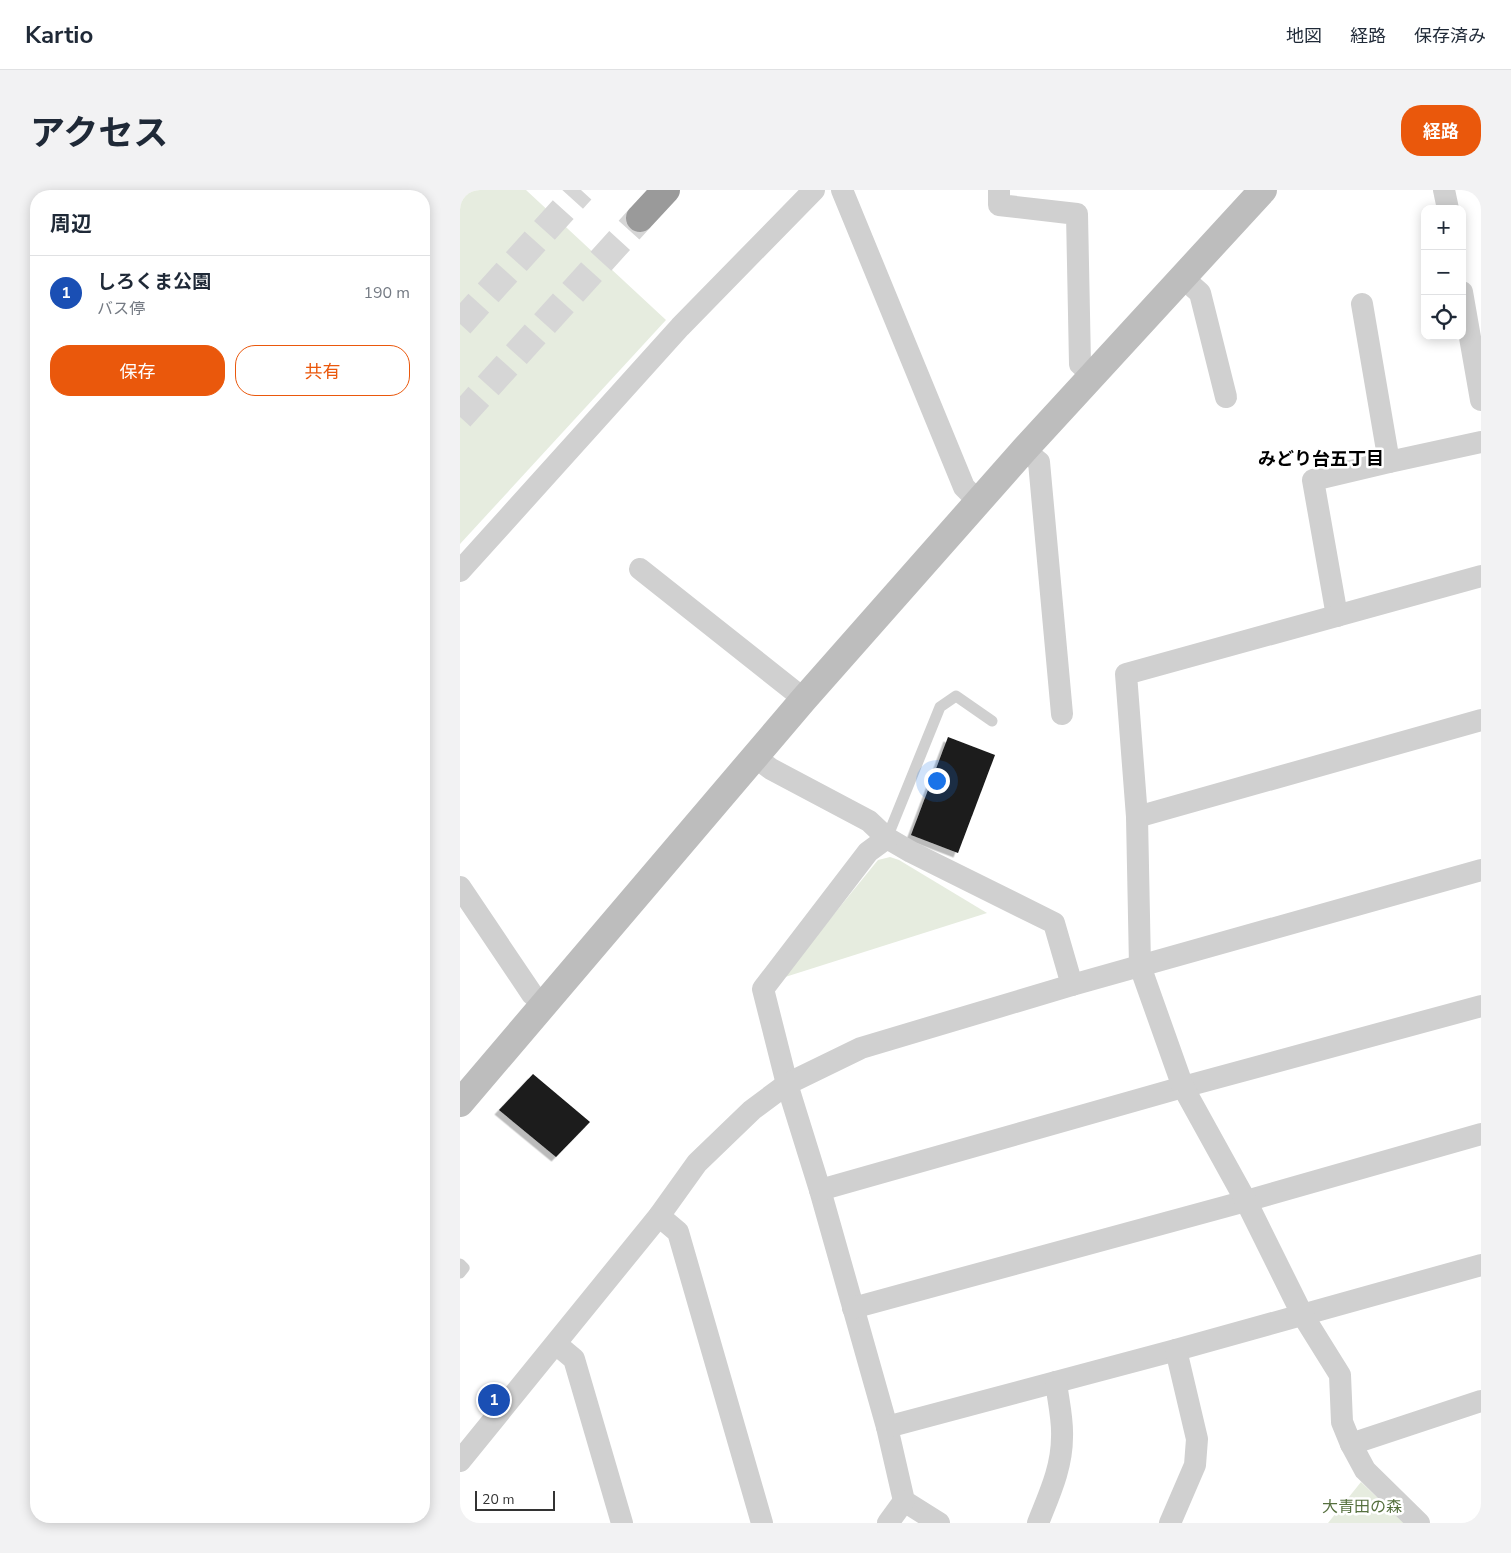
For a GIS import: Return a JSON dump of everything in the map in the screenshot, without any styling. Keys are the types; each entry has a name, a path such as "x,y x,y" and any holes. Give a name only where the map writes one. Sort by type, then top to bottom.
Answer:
{"highway":[{"path":"640,218 666,190"}],"street":[{"path":"460,571 680,327 814,190"},
{"path":"842,190 964,487 979,502"},
{"path":"999,190 999,205 1077,214 1080,364 1093,376"},
{"path":"460,1103 804,700 1024,450 1263,190"},
{"path":"1444,190 1447,205"},
{"path":"1183,278 1200,292 1226,397"},
{"path":"1463,295 1481,400"},
{"path":"1362,304 1389,462"},
{"path":"1337,616 1313,480 1481,442"},
{"path":"1024,450 1039,462 1062,714"},
{"path":"640,569 804,700"},
{"path":"1419,1523 1365,1470 1351,1444 1342,1422 1340,1375 1302,1314 1246,1201 1183,1087 1140,966 1137,817 1126,674 1481,576"},
{"path":"1137,817 1481,720"},
{"path":"755,757 770,770 869,820 887,838 911,852 1054,923 1072,985"},
{"path":"887,838 868,852 763,989 787,1084 820,1190 887,1427 904,1501 939,1523"},
{"path":"460,1461 659,1216 697,1163 752,1110 787,1084 861,1048 1072,985 1481,870"},
{"path":"460,887 532,994 544,1004"},
{"path":"820,1190 1183,1087 1481,1006"},
{"path":"853,1308 1246,1201 1481,1134"},
{"path":"659,1216 678,1232 762,1523"},
{"path":"887,1427 1176,1350 1481,1265"},
{"path":"556,1344 574,1359 622,1523"},
{"path":"1170,1523 1195,1465 1196,1439 1176,1350"},
{"path":"1038,1523 1053,1486 1060,1460 1062,1436 1056,1382"},
{"path":"1351,1444 1481,1401"},
{"path":"888,1523 904,1501"}],"lane":[{"path":"887,838 940,707 956,696 992,721"},
{"path":"460,1264 464,1268 460,1273"}],"green space":[{"path":"460,190 526,190 666,320 460,544"},
{"path":"890,857 899,860 987,913 782,978 878,860"},
{"name":"大青田の森","path":"1361,1482 1404,1523 1328,1523"}],"building":[{"path":"948,737 995,755 958,853 911,835"},
{"path":"533,1074 590,1122 556,1157 499,1110"}],"tunnel":[{"path":"460,324 581,190"},
{"path":"460,417 640,218"}],"place":[{"name":"しろくま公園","path":"494,1400"}],"district":[{"name":"みどり台五丁目","path":"1321,459"}]}
